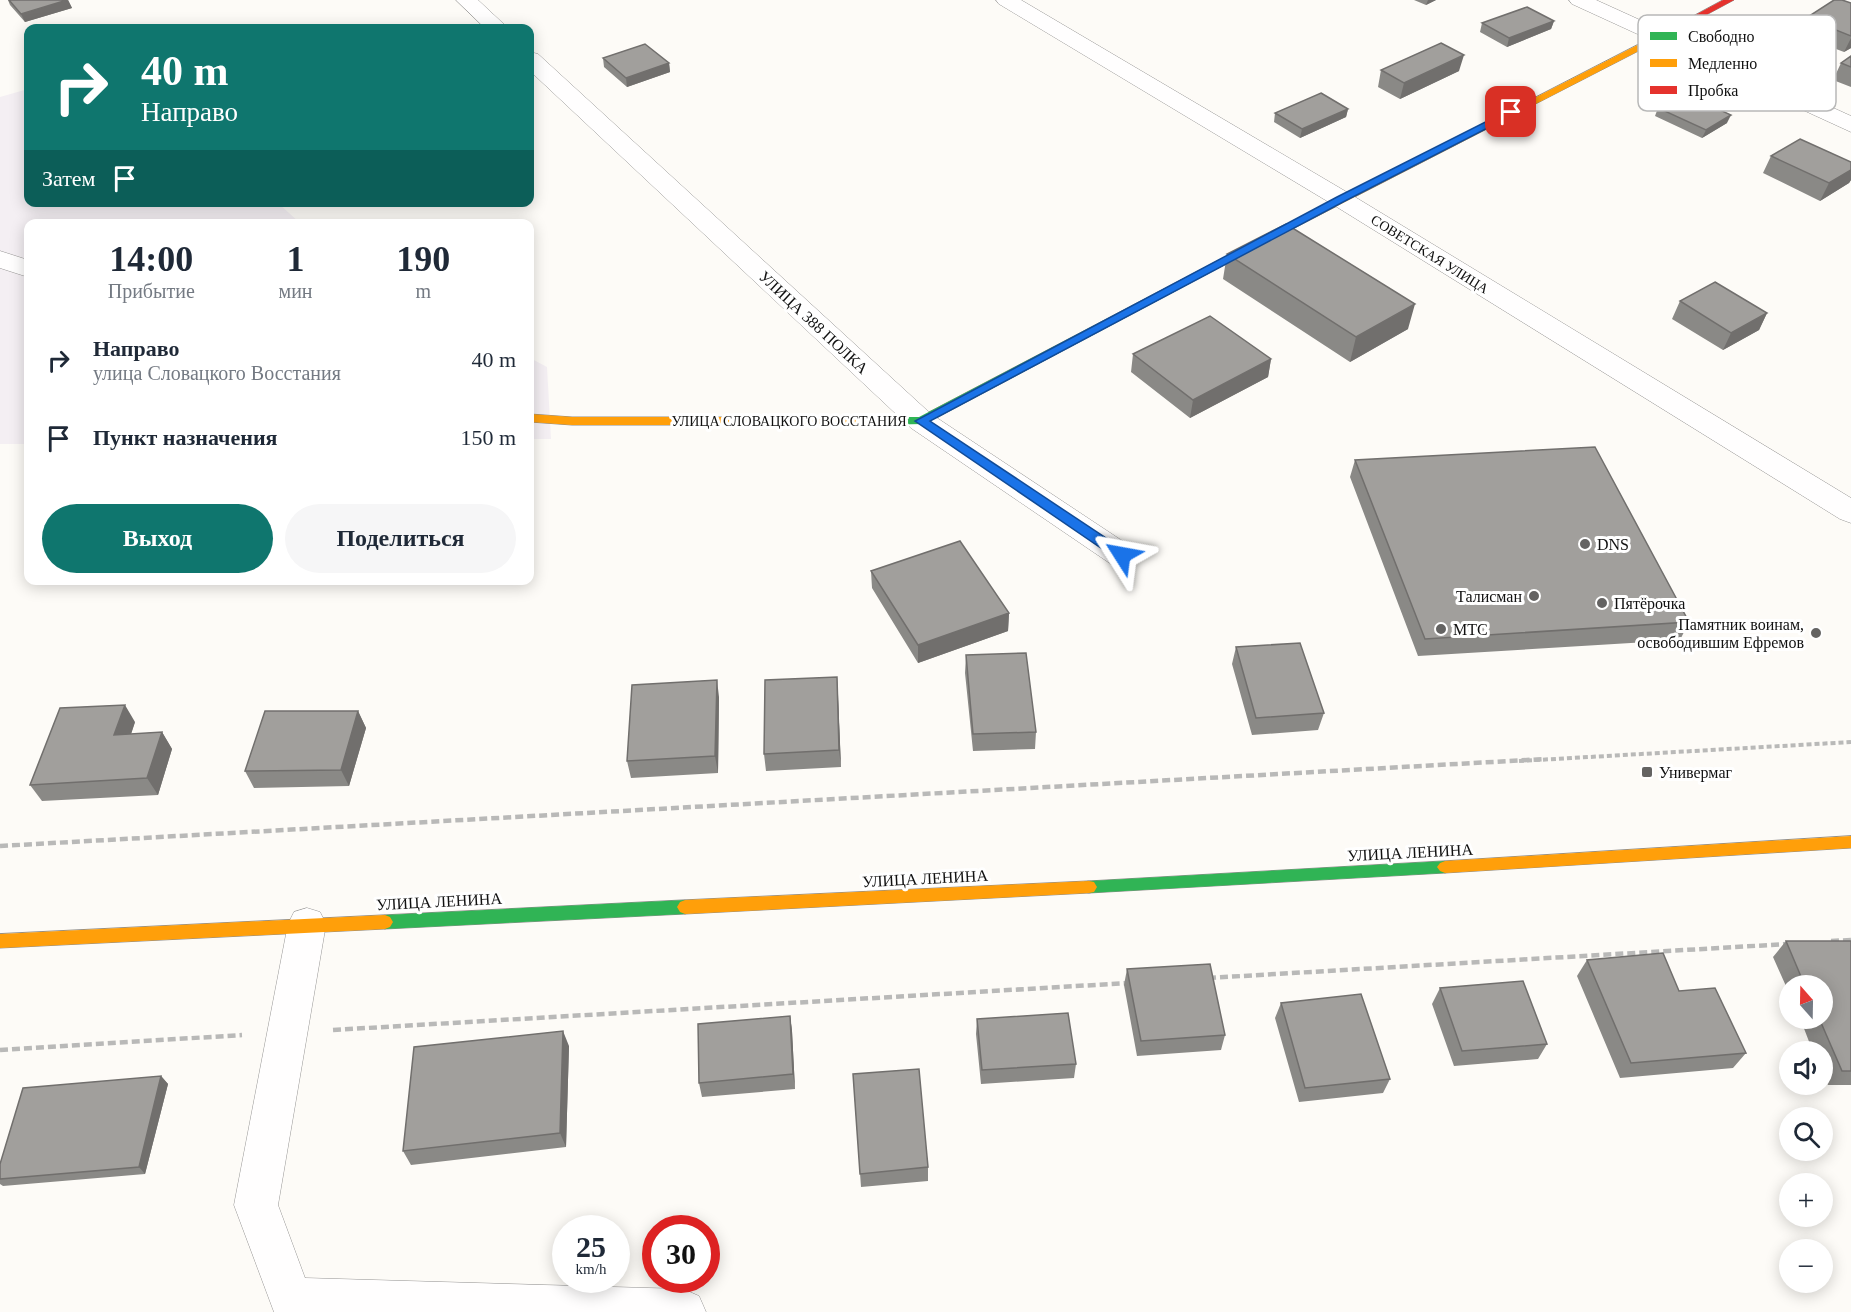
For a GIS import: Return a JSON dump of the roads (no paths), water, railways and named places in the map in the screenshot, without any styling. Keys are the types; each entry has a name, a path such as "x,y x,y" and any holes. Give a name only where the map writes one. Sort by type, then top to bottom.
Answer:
{"street":[{"path":"466,0 492,24"},
{"name":"СОВЕТСКАЯ УЛИЦА","path":"1006,0 1341,199 1851,512"},
{"path":"1579,0 1638,27"},
{"name":"УЛИЦА СЛОВАЦКОГО ВОССТАНИЯ","path":"1702,15 1730,0"},
{"name":"УЛИЦА СЛОВАЦКОГО ВОССТАНИЯ","path":"534,418 572,421 921,421 1341,199 1638,48"},
{"name":"УЛИЦА 388 ПОЛКА","path":"534,63 921,421 1122,555"},
{"path":"1821,111 1851,125"},
{"path":"0,258 24,267"},
{"name":"УЛИЦА ЛЕНИНА","path":"0,941 1279,877 1851,842"},
{"path":"307,924 256,1205 291,1300 683,1312"}],"place":[{"name":"DNS","path":"1585,544"},
{"name":"Талисман","path":"1534,596"},
{"name":"Пятёрочка","path":"1602,603"},
{"name":"МТС","path":"1441,629"},
{"name":"Памятник воинам, освободившим Ефремов","path":"1816,633"},
{"name":"Универмаг","path":"1647,772"}]}
